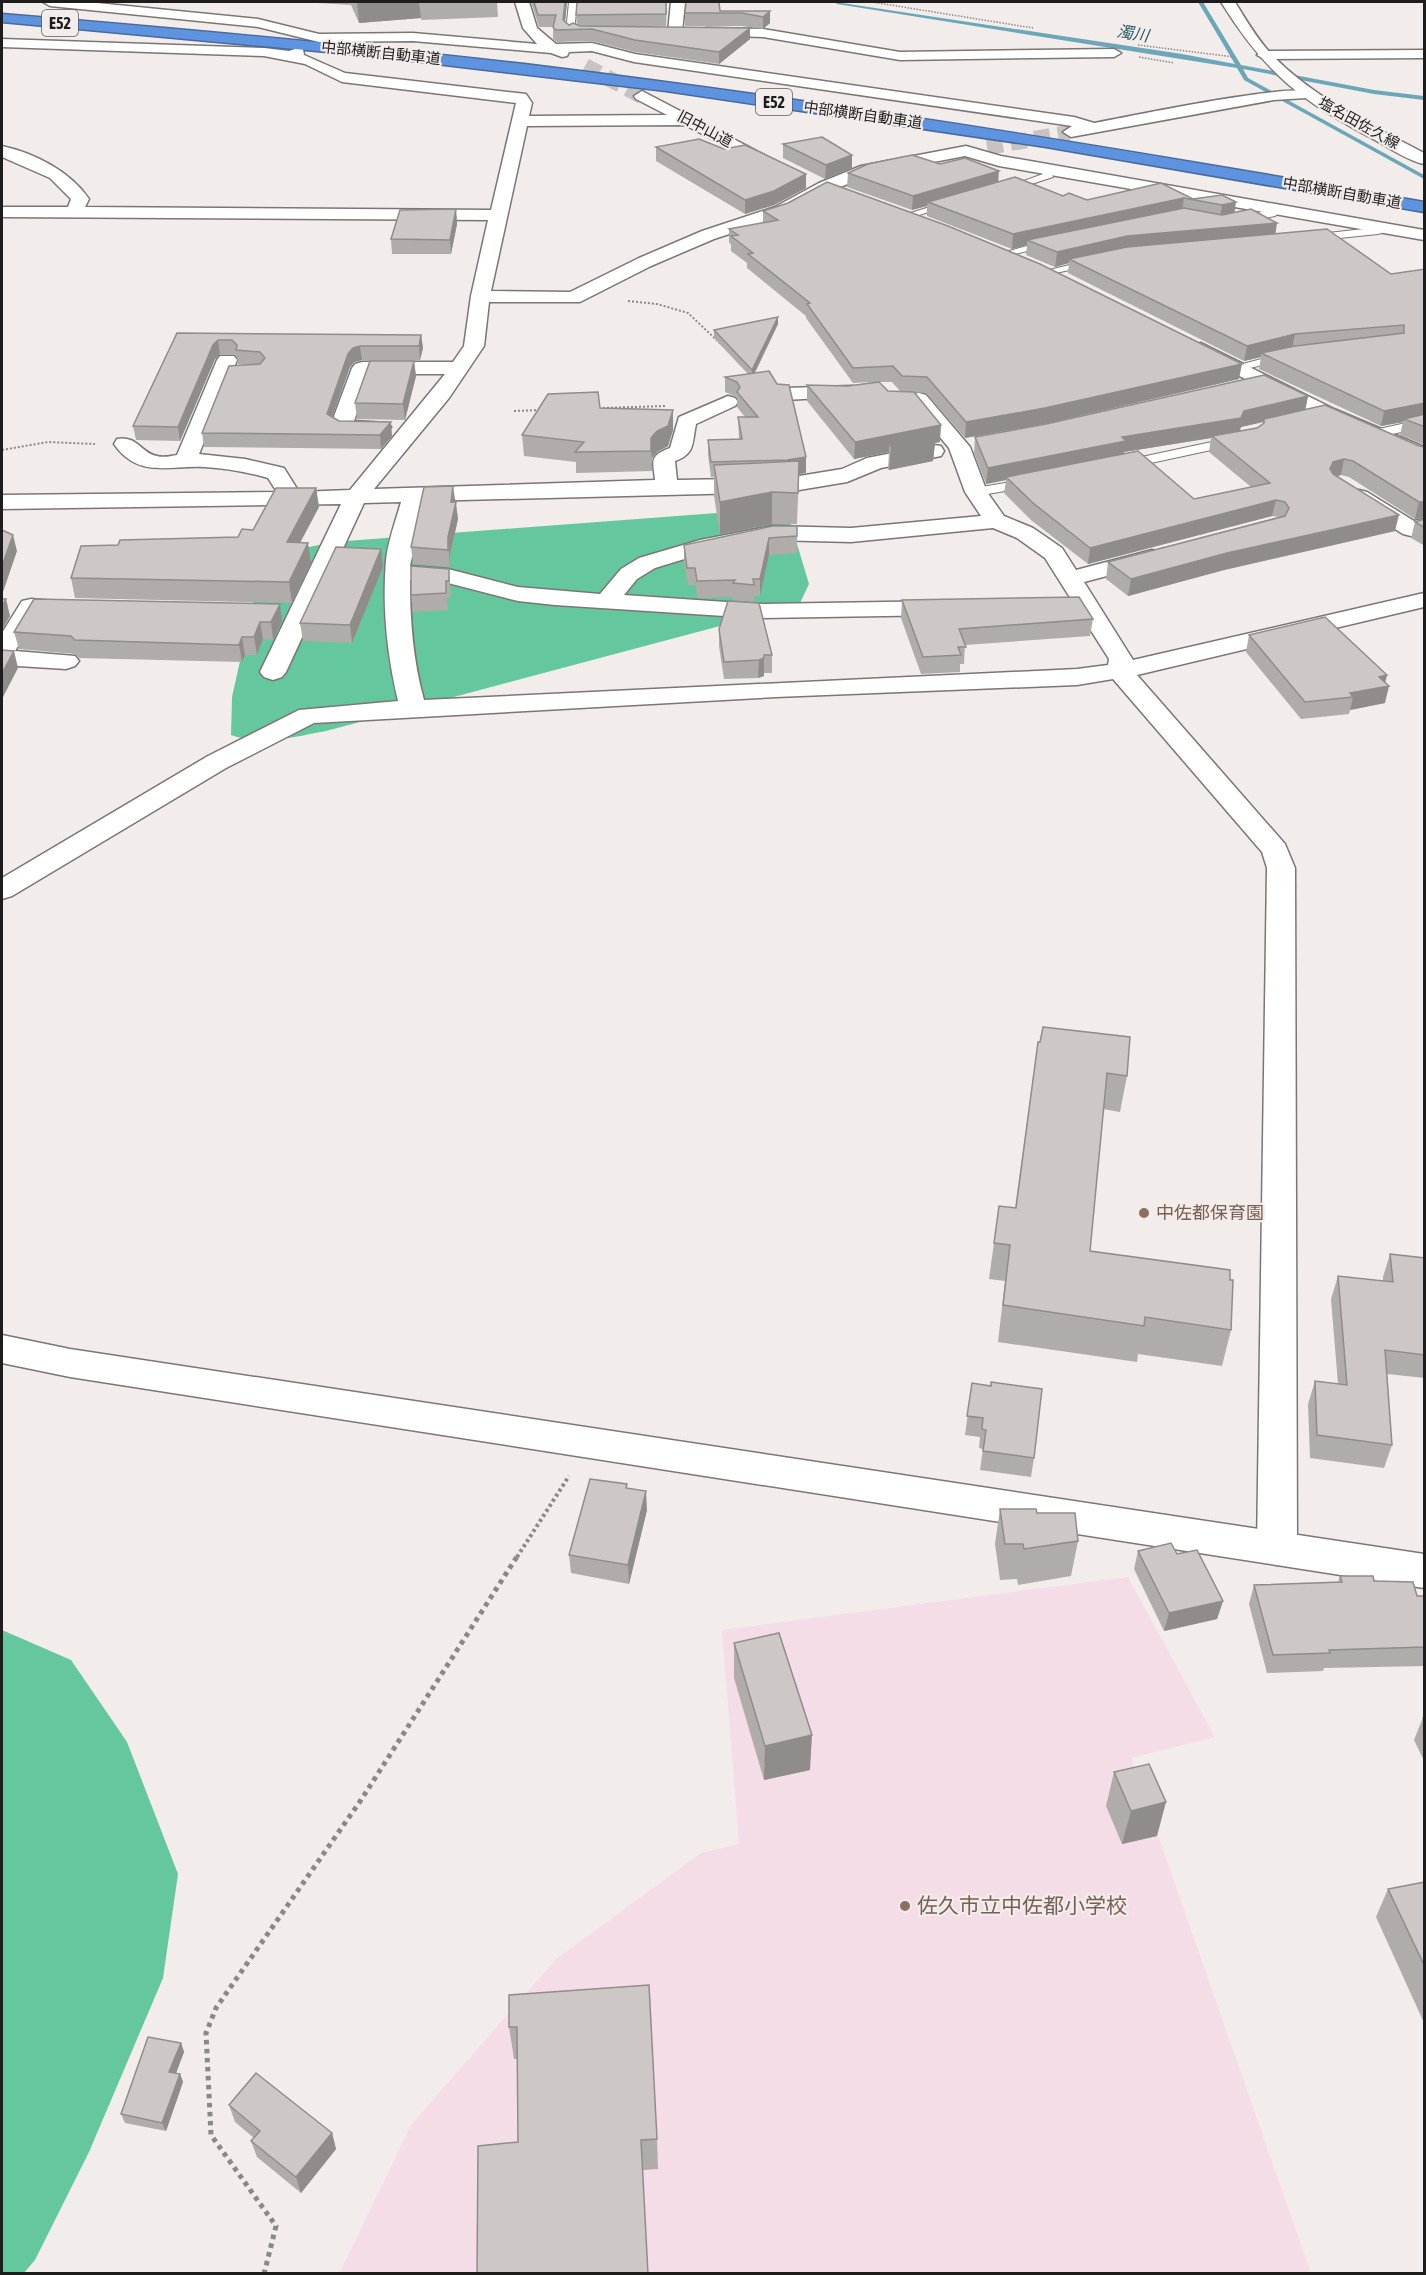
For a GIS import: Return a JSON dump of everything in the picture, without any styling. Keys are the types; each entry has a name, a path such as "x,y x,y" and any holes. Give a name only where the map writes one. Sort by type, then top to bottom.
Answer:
{"highway":[{"name":"中部横断自動車道","path":"2,19 408,56 813,107 1149,159 1425,207"}],"street":[{"path":"50,2 258,23 317,39 413,37 533,49 592,47 634,58 1062,120 1093,128"},
{"path":"514,2 522,2 531,32 551,48 585,66"},
{"path":"678,2 669,32 764,33 900,56 1114,53"},
{"path":"1228,2 1264,55 1425,54"},
{"path":"531,32 593,32"},
{"path":"2,43 295,54 342,77 520,97 524,103 480,296 474,346 356,497 290,612 273,672"},
{"name":"塩名田佐久線","path":"1264,55 1277,69 1289,91 1425,159"},
{"path":"1069,133 1289,91"},
{"name":"旧中山道","path":"642,96 801,177 855,198"},
{"path":"520,121 688,120"},
{"path":"480,296 573,298 645,262 708,235 781,211 825,187 888,165 987,147"},
{"path":"2,151 39,165 75,187 80,198 74,213"},
{"path":"966,151 984,158 1425,235"},
{"path":"886,209 935,227"},
{"path":"2,212 497,215"},
{"path":"983,246 1075,286"},
{"path":"1185,341 1327,412 1425,455"},
{"path":"186,460 231,368"},
{"path":"412,428 341,427 362,368 459,368"},
{"path":"1230,390 1264,382"},
{"path":"785,394 882,392 894,402 919,399 969,445 976,492 996,521"},
{"path":"666,486 664,458 680,452 686,421 728,402"},
{"path":"115,445 155,463 218,460 250,465 276,473 292,499"},
{"path":"2,502 292,499 814,482 847,475 875,463 969,445"},
{"path":"1340,484 1411,529 1425,526"},
{"path":"413,708 404,670 398,627 398,558 414,495"},
{"path":"607,601 629,574 647,563 700,547 772,534 851,535 996,521 1025,533 1054,553 1069,579 1073,605 1121,659 1120,671 1275,850 1281,868 1277,1550"},
{"path":"1069,579 1171,552"},
{"path":"399,572 448,576 518,594 756,611 967,607"},
{"path":"2,890 217,762 308,716 413,708 776,689 1077,677 1120,671 1353,613 1425,600"},
{"path":"2,652 31,606 66,607"},
{"path":"2,658 66,661"},
{"path":"2,1349 70,1363 1425,1571"}],"lane":[{"path":"570,32 573,2"},
{"path":"990,191 1006,190 1049,175 1045,168"},
{"path":"906,216 963,199"},
{"path":"1220,224 1271,214 1277,210"},
{"path":"1296,239 1364,234 1378,231 1378,227"},
{"path":"1002,254 1060,240"},
{"path":"1046,272 1102,260"},
{"path":"1237,367 1292,355"},
{"path":"1304,418 1327,412"},
{"path":"1374,434 1425,423"},
{"path":"1114,467 1254,437"},
{"path":"976,492 1045,480"}],"path":[{"path":"1114,53 1174,63"},
{"path":"573,298 657,304 688,314 726,349"},
{"path":"595,408 728,402"},
{"path":"514,411 549,410"},
{"path":"2,450 33,443 79,441 115,445"},
{"path":"264,2274 276,2226 211,2135 206,2033 216,2008 361,1800 591,1442"}],"shaded area":[{"name":"佐久市立中佐都小学校","path":"1128,1577 1215,1737 1131,1758 1311,2273 339,2274 411,2125 556,1959 701,1853 739,1844 722,1630"}],"green space":[{"path":"730,512 791,524 809,584 799,605 326,731 266,740 231,735 232,697 257,585 295,550 333,542"},
{"path":"2,1630 71,1660 127,1742 178,1874 163,1978 89,2152 35,2260 23,2274 2,2273"}],"building":[{"path":"534,2 565,2 563,20 569,25 573,23 580,26 750,28 719,52 635,40 592,29 556,30 553,27 556,15 538,15"},
{"path":"577,2 666,2 666,14 576,15"},
{"path":"686,2 719,2 720,11 770,11 763,17 742,13 685,13"},
{"path":"822,137 852,155 826,165 783,144"},
{"path":"699,139 724,149 745,145 806,174 774,191 745,200 656,147"},
{"path":"912,155 940,164 965,158 999,171 913,196 848,173 868,164"},
{"path":"1015,177 1063,196 1069,193 1087,200 1161,183 1193,199 1222,195 1236,202 1222,205 1184,198 1013,234 928,202"},
{"path":"827,182 948,226 1040,264 1242,364 1045,408 966,422 927,377 902,376 893,366 853,368 807,304 810,303 748,254 753,253 731,236 738,235 729,229 778,220 763,211 788,203"},
{"path":"1184,208 1222,215 1251,209 1277,223 1127,236 1057,252 1027,240"},
{"path":"456,209 450,240 391,239 400,210"},
{"path":"1327,229 1391,274 1425,269 1425,403 1384,411 1261,353 1295,346 1404,333 1404,325 1295,334 1247,346 1069,259 1127,247"},
{"path":"778,317 752,370 714,330"},
{"path":"177,333 421,335 419,346 360,346 353,348 348,354 327,414 339,421 391,422 380,435 202,433 229,366 260,364 265,358 260,352 236,350 237,345 232,340 218,340 213,345 178,427 133,426"},
{"path":"370,361 414,361 403,404 355,403"},
{"path":"769,371 777,384 789,385 806,457 787,460 711,462 708,440 742,439 738,417 758,417 737,392 740,387 737,382 725,377"},
{"path":"1264,375 1308,396 1244,411 1241,418 1122,437 1126,441 988,468 975,437 1046,424"},
{"path":"879,382 888,391 914,392 941,425 855,442 807,385 848,386"},
{"path":"598,392 600,408 673,410 668,426 657,431 651,438 651,451 575,452 584,442 522,435 548,394"},
{"path":"1325,405 1425,447 1425,502 1419,502 1353,461 1344,459 1333,462 1330,469 1333,474 1399,515 1227,553 1131,579 1108,562 1285,516 1289,508 1285,502 1276,500 1090,548 1033,503 1006,477 1138,451 1194,499 1270,483 1212,436 1257,428 1264,423 1264,419"},
{"path":"1425,414 1425,427 1404,419"},
{"path":"935,437 891,446 889,445"},
{"path":"799,461 798,493 772,492 720,502 714,465"},
{"path":"453,486 451,502 456,502 448,537 448,550 411,547 424,487"},
{"path":"276,488 316,488 287,542 308,543 289,582 71,578 81,546 118,545 120,540 238,537 242,529 253,530"},
{"path":"1425,519 1425,528 1415,522"},
{"path":"773,526 797,526 797,536 769,538 760,579 753,579 754,585 733,583 735,580 697,581 695,568 687,568 684,545"},
{"path":"2,530 13,535 2,566"},
{"path":"336,547 381,549 350,625 300,623"},
{"path":"411,566 449,569 446,593 411,595"},
{"path":"1079,597 1093,619 959,629 966,647 958,647 961,655 923,657 902,600"},
{"path":"34,599 280,604 271,622 260,622 254,637 242,637 239,645 75,640 71,636 14,632"},
{"path":"728,601 759,603 772,655 764,655 764,658 759,660 724,662 719,629"},
{"path":"1325,617 1387,675 1379,677 1389,686 1350,693 1353,697 1305,702 1249,635"},
{"path":"2,650 14,651 2,673"},
{"path":"1043,1027 1130,1037 1127,1076 1107,1073 1090,1251 1230,1270 1230,1280 1233,1280 1231,1330 1145,1317 1144,1326 1003,1305 1010,1245 994,1243 999,1206 1016,1208 1038,1042 1040,1042"},
{"path":"1390,1254 1425,1258 1425,1355 1385,1350 1392,1445 1317,1435 1315,1381 1347,1385 1338,1276 1393,1282"},
{"path":"991,1382 1042,1389 1034,1458 983,1451 986,1430 982,1429 983,1418 967,1416 972,1383 991,1386"},
{"path":"590,1479 627,1484 626,1488 646,1491 628,1565 569,1555"},
{"path":"1000,1509 1036,1509 1037,1513 1075,1513 1078,1541 1024,1549 1023,1544 1005,1544"},
{"path":"1171,1543 1177,1554 1197,1550 1223,1601 1169,1613 1138,1551"},
{"path":"1340,1576 1373,1576 1374,1581 1413,1582 1417,1596 1425,1596 1425,1647 1329,1650 1330,1653 1273,1655 1254,1585 1342,1582"},
{"path":"779,1633 812,1735 765,1746 734,1643"},
{"path":"1149,1764 1166,1802 1131,1811 1114,1772"},
{"path":"1425,1882 1425,1967 1388,1889"},
{"path":"649,1985 657,2139 641,2140 648,2274 477,2274 478,2146 518,2142 517,2027 509,2027 509,1995"},
{"path":"148,2037 181,2043 169,2072 180,2074 162,2123 121,2114"},
{"path":"256,2073 332,2133 296,2177 251,2141 260,2131 229,2105"}],"waterway":[{"name":"濁川","path":"837,2 1239,67"},
{"path":"1201,2 1239,67"},
{"name":"濁川","path":"1239,67 1374,92 1424,98"},
{"path":"1239,67 1246,79 1424,177"}],"tunnel":[{"path":"585,66 642,96"},
{"path":"987,147 1069,133"}],"place":[{"name":"中佐都保育園","path":"1144,1213"},
{"name":"佐久市立中佐都小学校","path":"905,1906"}]}
